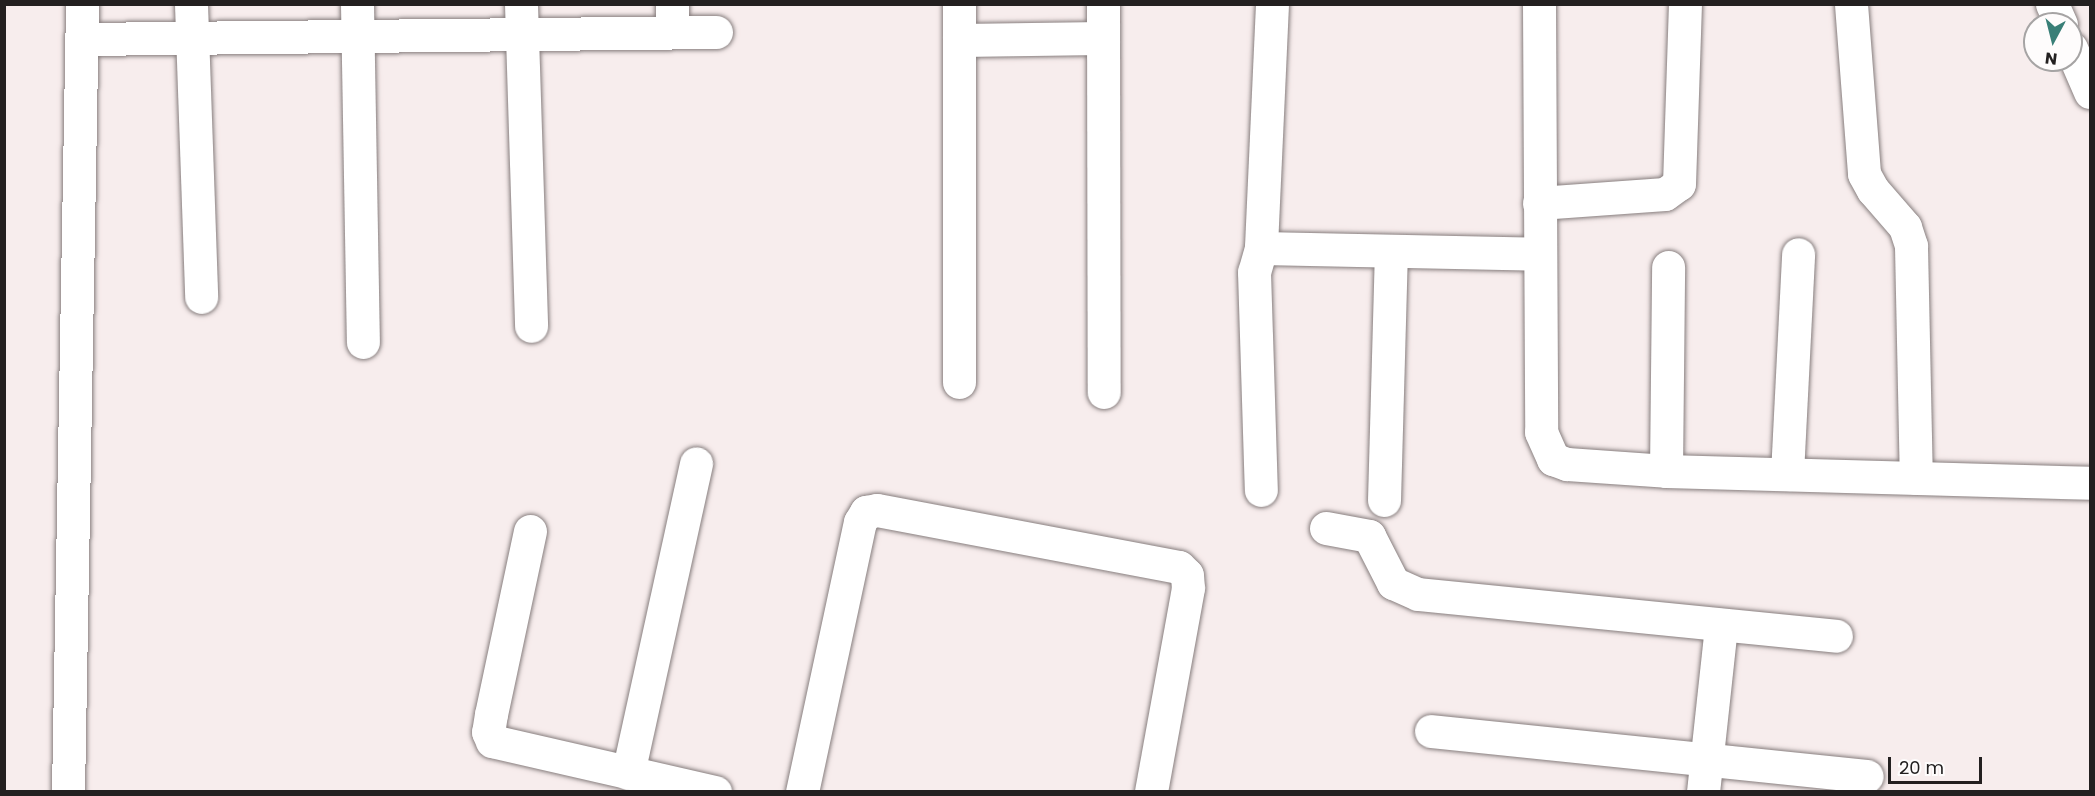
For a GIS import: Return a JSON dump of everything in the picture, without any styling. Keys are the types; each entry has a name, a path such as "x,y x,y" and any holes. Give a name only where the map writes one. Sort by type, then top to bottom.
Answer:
{"street":[{"path":"68,792 82,4"},
{"path":"191,4 201,297"},
{"path":"959,382 960,4"},
{"path":"1102,4 1104,392"},
{"path":"1261,490 1254,273 1261,248 1272,4"},
{"path":"1539,4 1541,432 1544,447 1553,459 1567,464 1666,471 2091,483"},
{"path":"1539,203 1665,194 1679,184 1685,4"},
{"path":"1851,4 1864,174 1873,190 1905,227 1911,246 1916,478"},
{"path":"81,39 192,38 357,20 672,18 716,32"},
{"path":"521,19 531,326"},
{"path":"357,20 363,342"},
{"path":"959,40 1103,38"},
{"path":"2082,72 2091,92"},
{"path":"1261,248 1539,254"},
{"path":"1384,500 1391,251"},
{"path":"1787,474 1798,254"},
{"path":"1666,471 1668,267"},
{"path":"628,773 696,463"},
{"path":"802,792 860,522 866,512 878,510 1179,567 1187,575 1188,588 1151,792"},
{"path":"1326,528 1369,536 1393,583 1418,594 1836,636"},
{"path":"530,531 488,732 492,741 504,747 701,790"},
{"path":"1703,792 1721,625"},
{"path":"1431,731 1867,776"}]}
